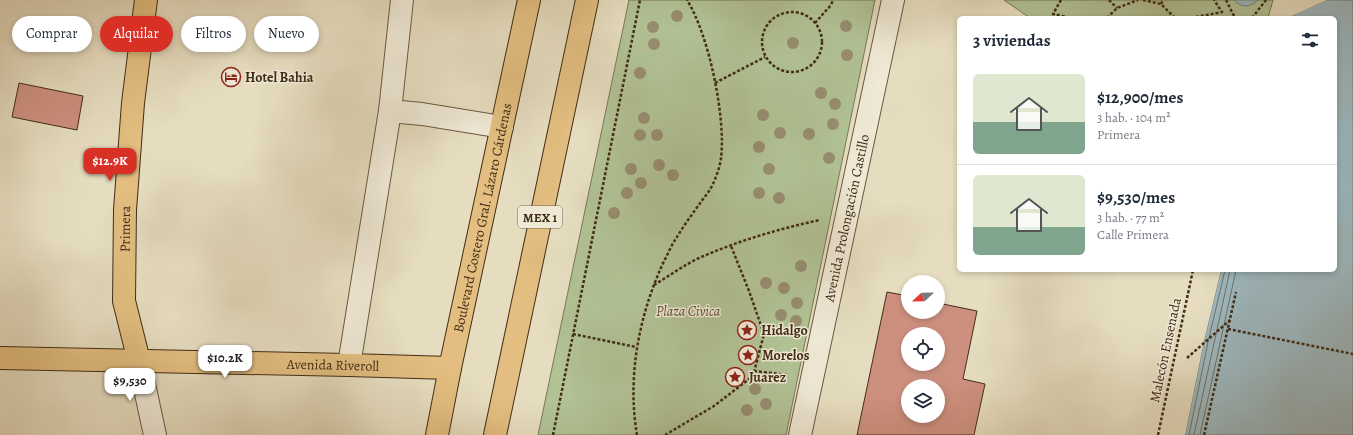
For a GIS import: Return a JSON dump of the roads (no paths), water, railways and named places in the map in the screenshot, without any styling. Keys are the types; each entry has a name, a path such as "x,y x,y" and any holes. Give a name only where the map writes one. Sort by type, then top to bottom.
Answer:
{"main road":[{"name":"Primera","path":"139,361 124,301 125,210 133,103 146,0"},
{"name":"Boulevard Costero Gral. Lázaro Cárdenas","path":"437,435 529,0"},
{"name":"MEX 1","path":"495,435 587,0"},
{"name":"Avenida Riveroll","path":"0,358 349,364 450,368"}],"street":[{"path":"349,364 390,111 402,0"},
{"name":"Avenida Prolongación Castillo","path":"800,435 893,0"},
{"path":"390,111 422,114 502,127"},
{"path":"139,361 155,435"}],"water":[{"path":"1234,0 1258,0 1249,6 1243,6"},
{"path":"1327,0 1353,0 1353,435 1185,435 1204,341 1221,272 1337,272 1337,16 1292,16"}],"place":[{"name":"Hotel Bahia","path":"231,77"},
{"name":"Hidalgo","path":"747,330"},
{"name":"Morelos","path":"748,355"},
{"name":"Juarez","path":"735,377"}],"park label":[{"name":"Plaza Civica","path":"688,311"}]}
